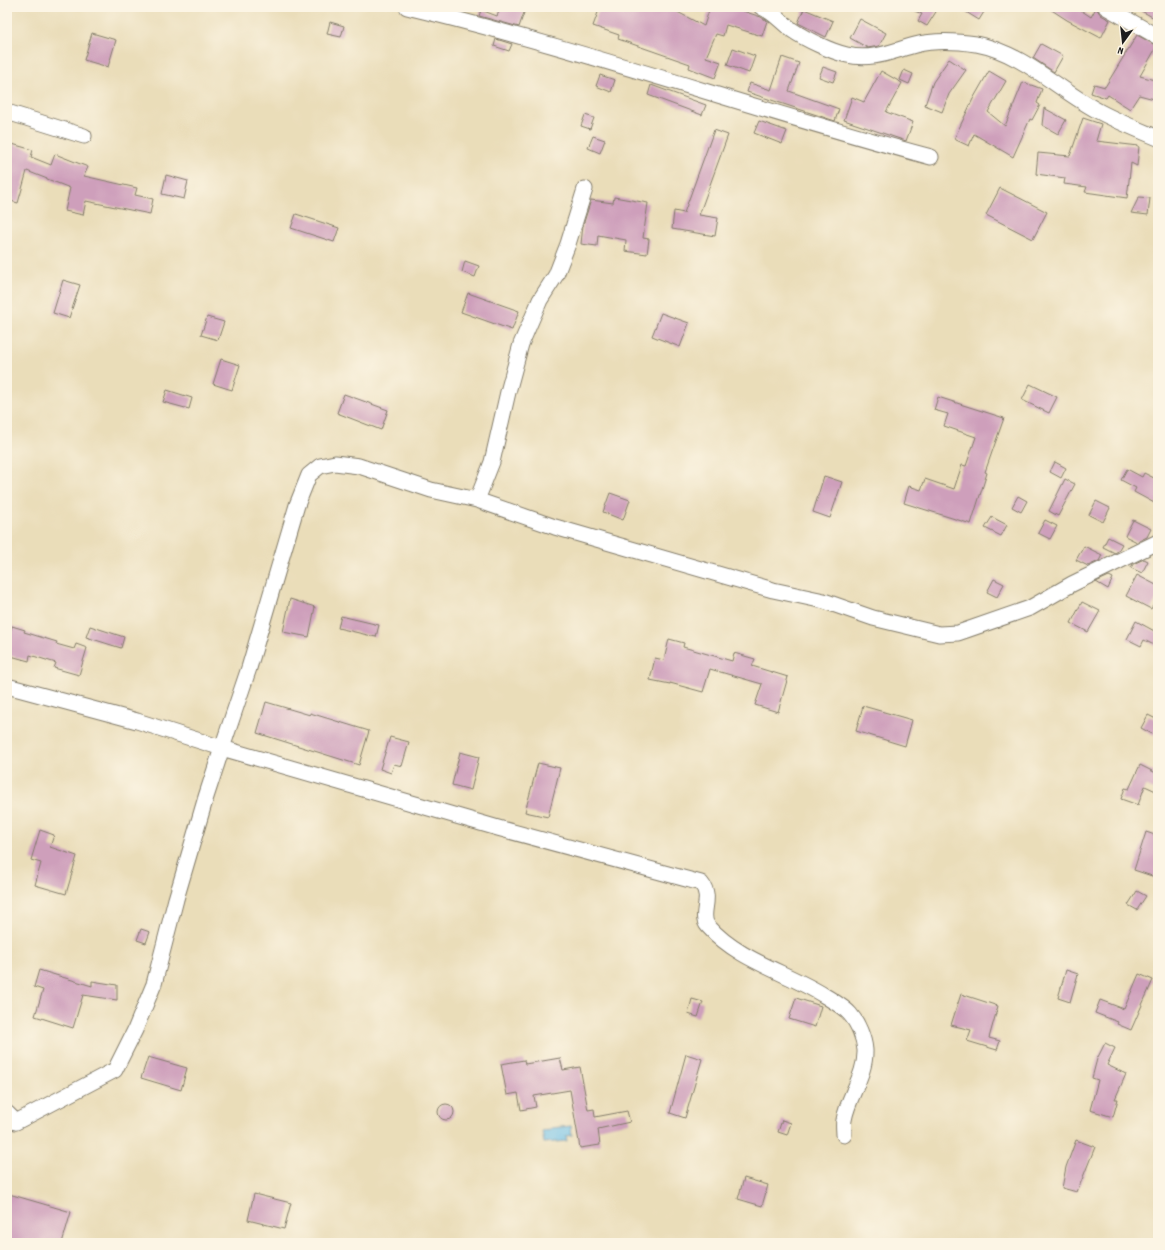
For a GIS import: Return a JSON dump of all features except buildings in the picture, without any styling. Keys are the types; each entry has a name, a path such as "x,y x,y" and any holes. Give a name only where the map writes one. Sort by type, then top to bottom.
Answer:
{"street":[{"path":"407,7 513,33 854,136 931,157"},
{"path":"761,7 780,18 792,30 815,42 847,55 863,57 880,56 916,45 937,41 976,44 1009,55 1099,112 1158,138"},
{"path":"1106,7 1158,37"},
{"path":"7,112 84,136"},
{"path":"477,500 492,462 508,392 522,344 532,319 556,275 566,250 585,189"},
{"path":"7,1113 16,1122 115,1070 135,1030 154,984 176,899 206,797 249,668 297,505 309,474 320,466 335,463 353,465 431,490 477,500 555,526 773,590 824,601 873,618 939,634 958,632 1030,608 1072,584 1158,542"},
{"path":"7,686 136,721 222,748 498,828 701,884 707,893 704,918 708,926 739,952 809,986 832,1001 849,1013 859,1028 865,1050 862,1071 844,1120 844,1135"}],"water":[{"path":"571,1126 572,1135 566,1136 567,1141 544,1143 542,1131 551,1130 551,1128"}]}
